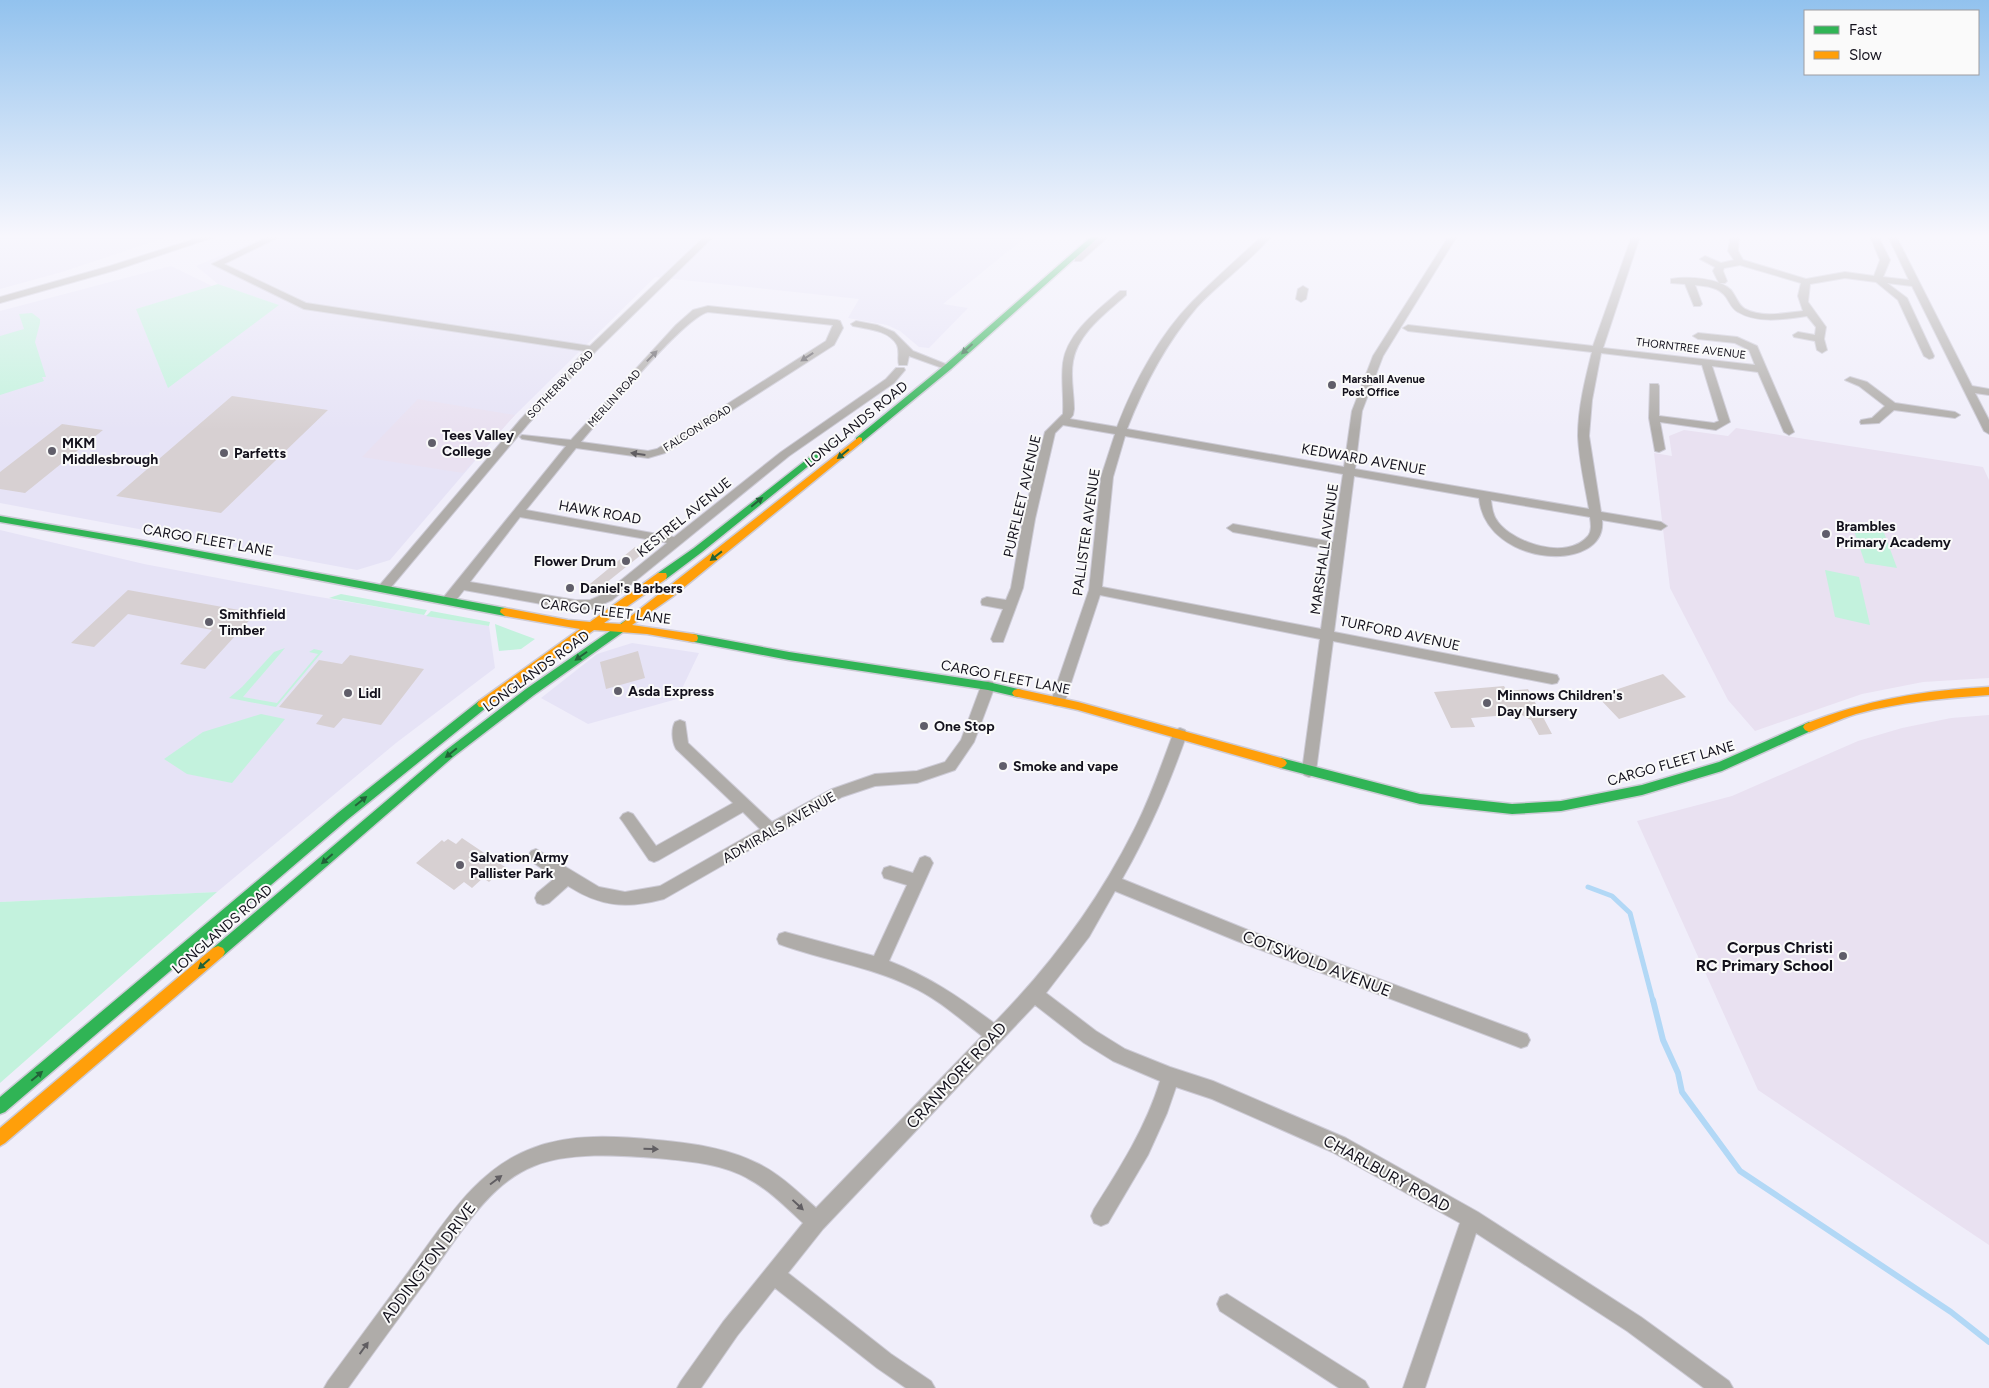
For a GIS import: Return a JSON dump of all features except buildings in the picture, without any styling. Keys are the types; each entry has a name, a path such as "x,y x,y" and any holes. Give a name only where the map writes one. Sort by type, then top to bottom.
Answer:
{"main road":[{"name":"LONGLANDS ROAD","path":"0,1138 449,754 530,692 668,594 758,523 948,367 1023,301"},
{"name":"LONGLANDS ROAD","path":"0,1107 343,816 462,719 698,550 836,439"},
{"name":"CARGO FLEET LANE","path":"0,519 140,543 568,624 648,630 779,654 988,686 1058,701 1309,771 1420,799 1512,808 1561,806 1642,790 1722,766 1839,714 1883,702 1939,693 1989,691"}],"street":[{"path":"293,301 304,306 592,349"},
{"name":"SOTHERBY ROAD","path":"383,588 512,435 592,349 642,301"},
{"name":"PURFLEET AVENUE","path":"998,639 1016,588 1050,432 1068,416 1068,360 1079,337 1090,323 1114,301"},
{"name":"PALLISTER AVENUE","path":"1058,701 1096,590 1107,477 1121,432 1136,392 1152,362 1182,319 1198,301"},
{"name":"MARSHALL AVENUE","path":"1309,771 1357,411 1378,356 1413,301"},
{"path":"1485,496 1487,512 1494,526 1522,547 1544,552 1560,552 1578,546 1592,538 1597,528 1586,457 1584,424 1588,392 1613,301"},
{"path":"1731,301 1738,309 1756,316 1808,313"},
{"path":"1801,301 1808,313 1821,327 1819,339 1822,350"},
{"path":"1903,301 1929,356"},
{"path":"1923,301 1989,431"},
{"name":"MERLIN ROAD","path":"448,601 573,444 644,365 692,316 701,310 837,323"},
{"name":"FALCON ROAD","path":"526,438 648,455 660,451 830,343 838,328 837,323"},
{"path":"856,324 883,329 904,348 948,367"},
{"name":"THORNTREE AVENUE","path":"1408,328 1762,369"},
{"path":"1798,335 1819,339"},
{"path":"1698,336 1738,340 1753,348 1788,432"},
{"name":"KESTREL AVENUE","path":"461,585 575,605 592,604 608,598 785,454 890,381 902,366 905,357 904,348"},
{"path":"1654,418 1716,428 1725,422 1706,363"},
{"path":"1850,380 1864,384 1892,406 1955,415"},
{"path":"1654,386 1654,418 1659,449"},
{"path":"1968,388 1989,392"},
{"path":"1865,422 1875,421 1892,406"},
{"name":"KEDWARD AVENUE","path":"1061,421 1661,526"},
{"name":"HAWK ROAD","path":"518,513 677,542"},
{"path":"1233,528 1339,547"},
{"name":"TURFORD AVENUE","path":"1096,590 1552,679"},
{"path":"987,602 1010,605"},
{"name":"ADMIRALS AVENUE","path":"536,856 581,886 609,898 642,899 664,892 837,793 875,780 916,777 950,766 967,742 988,686"},
{"path":"680,726 681,745 771,831"},
{"name":"CRANMORE ROAD","path":"688,1388 730,1329 816,1222 1034,994 1083,932 1140,834 1158,794 1180,734"},
{"path":"628,818 654,855 744,805"},
{"path":"879,964 925,863"},
{"path":"890,873 916,880"},
{"path":"544,898 567,877"},
{"name":"COTSWOLD AVENUE","path":"1113,883 1243,936 1521,1040"},
{"path":"785,939 879,964 917,981 940,994 994,1034"},
{"name":"CHARLBURY ROAD","path":"1034,994 1119,1055 1170,1076 1213,1090 1340,1145 1471,1220 1634,1324 1722,1388"},
{"path":"1101,1216 1131,1167 1147,1135 1164,1100 1170,1076"},
{"name":"ADDINGTON DRIVE","path":"335,1388 454,1223 471,1203 489,1185 534,1156 560,1150 609,1147 670,1150 711,1156 757,1173 788,1196 816,1222"},
{"path":"1414,1388 1471,1220"},
{"path":"773,1274 884,1361 924,1388"},
{"path":"1227,1304 1358,1388"}],"shaded area":[{"path":"39,301 164,301 137,309 278,305 266,301 631,301 510,420 390,560 357,570 0,503 0,311"},
{"path":"858,301 947,301 943,304 968,308 929,348 919,347 900,331 887,325 848,318"},
{"name":"Tees Valley College","path":"418,399 515,415 463,473 362,457"},
{"name":"Brambles Primary Academy","path":"1736,428 1983,467 1989,480 1989,678 1923,682 1862,694 1755,731 1728,700 1670,588 1654,453 1672,456 1669,436 1684,430 1728,436"},
{"path":"0,530 144,564 308,595 489,626 495,668 396,743 217,892 0,902"},
{"path":"632,643 699,653 677,699 588,724 541,698 597,654"},
{"name":"Corpus Christi RC Primary School","path":"1989,715 1989,1245 1758,1090 1637,821 1732,796 1858,741 1902,728 1951,718"}],"green space":[{"path":"163,301 267,301 279,305 168,388 136,309"},
{"path":"32,313 40,319 35,342 46,377 42,377 44,381 0,395 0,336 24,329 19,314"},
{"path":"1852,525 1883,530 1897,568 1865,563"},
{"path":"1825,570 1859,577 1870,625 1835,617"},
{"path":"341,594 427,610 424,615 329,598"},
{"path":"431,611 490,622 489,626 426,616"},
{"path":"495,624 535,639 521,649 499,651"},
{"path":"285,648 243,697 277,703 318,654 309,652 314,649 323,651 276,707 229,698 242,687 274,652"},
{"path":"261,714 285,719 232,783 187,774 164,759 203,732"},
{"path":"217,892 0,1083 0,902"}],"waterway":[{"path":"1588,887 1612,896 1630,913 1653,1001"},
{"path":"1653,1000 1663,1040 1678,1073 1682,1092 1740,1171 1951,1312 1989,1342"}],"traffic: fast":[{"path":"859,440 948,367 1023,301"},
{"path":"662,576 698,550 829,445"},
{"path":"0,519 140,543 505,612"},
{"path":"218,952 449,754 530,692 626,624"},
{"path":"693,638 789,656 988,686 1018,693"},
{"path":"0,1107 343,816 483,704"},
{"path":"1281,763 1420,799 1512,809 1561,806 1642,790 1722,766 1809,727"}],"traffic: slow":[{"path":"626,624 668,594 859,440"},
{"path":"483,704 662,576"},
{"path":"505,612 568,624 647,630 693,638"},
{"path":"1809,727 1853,711 1897,700 1942,694 1989,691"},
{"path":"1018,693 1078,706 1281,763"},
{"path":"0,1138 218,952"}],"place":[{"name":"Marshall Avenue Post Office","path":"1332,385"},
{"name":"Tees Valley College","path":"432,443"},
{"name":"MKM Middlesbrough","path":"52,451"},
{"name":"Parfetts","path":"224,453"},
{"name":"Brambles Primary Academy","path":"1826,534"},
{"name":"Flower Drum","path":"626,561"},
{"name":"Daniel's Barbers","path":"570,588"},
{"name":"Smithfield Timber","path":"209,622"},
{"name":"Asda Express","path":"618,691"},
{"name":"Lidl","path":"348,693"},
{"name":"Minnows Children's Day Nursery","path":"1487,703"},
{"name":"One Stop","path":"924,726"},
{"name":"Smoke and vape","path":"1003,766"},
{"name":"Salvation Army Pallister Park","path":"460,865"},
{"name":"Corpus Christi RC Primary School","path":"1843,956"}]}
